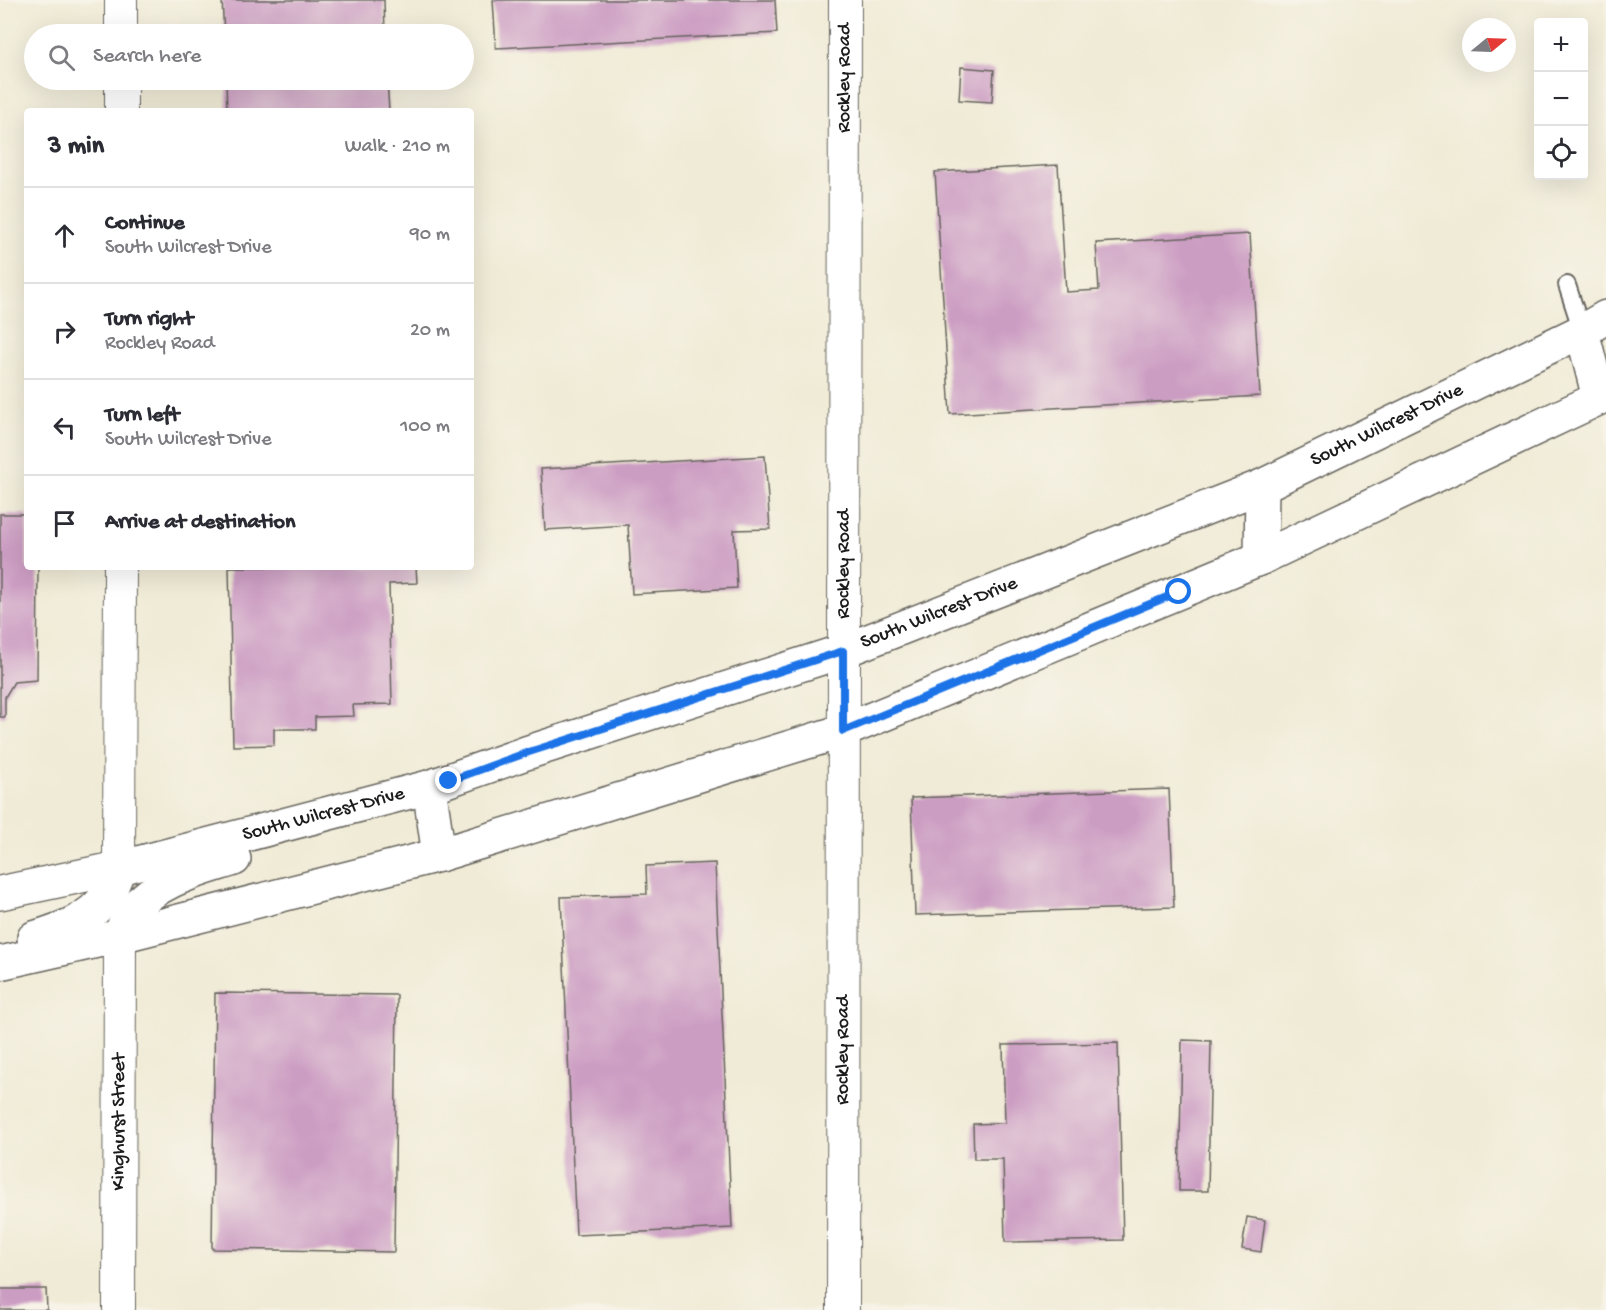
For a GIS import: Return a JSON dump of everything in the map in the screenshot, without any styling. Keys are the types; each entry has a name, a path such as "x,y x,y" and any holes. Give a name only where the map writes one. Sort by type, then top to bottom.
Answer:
{"main road":[{"name":"South Wilcrest Drive","path":"0,893 119,868 429,787 526,753 843,651 1262,486 1594,324"},
{"path":"0,963 120,936 439,855 843,731 1261,558 1602,396 1594,324"},
{"path":"1261,558 1262,486"},
{"path":"429,787 439,855"},
{"path":"120,936 130,912 150,892 168,881 315,830 357,806"},
{"path":"0,947 61,930 80,921 107,896 119,868"}],"street":[{"path":"121,0 121,24"},
{"name":"Rockley Road","path":"843,1310 845,0"},
{"path":"121,90 121,108"},
{"path":"119,868 120,570"},
{"name":"Kinghurst Street","path":"119,1310 120,936"}],"lane":[{"path":"1567,285 1594,324"}],"building":[{"path":"222,0 384,0 385,24 223,24"},
{"path":"493,0 775,0 777,33 496,48"},
{"path":"961,67 994,70 992,102 959,100"},
{"path":"226,90 388,90 389,108 227,108"},
{"path":"1058,165 1066,292 1099,290 1096,243 1250,234 1260,396 950,414 935,172"},
{"path":"765,456 770,529 734,530 737,588 632,594 628,525 545,530 541,469"},
{"path":"0,514 24,514 24,570 38,570 37,680 14,682 5,697 5,717 0,717"},
{"path":"229,570 416,570 417,583 389,584 392,704 353,705 354,716 315,717 315,729 274,729 274,745 233,746"},
{"path":"1169,789 1174,907 915,915 911,798"},
{"path":"715,863 732,1228 576,1235 561,897 647,894 646,866"},
{"path":"215,993 397,995 394,1252 212,1249"},
{"path":"1182,1040 1211,1041 1208,1191 1179,1191"},
{"path":"1118,1043 1123,1240 1005,1242 1003,1159 974,1159 973,1124 1005,1123 1003,1045"},
{"path":"1247,1217 1265,1220 1261,1252 1242,1249"},
{"path":"0,1289 46,1289 47,1310 0,1310"}],"route":[{"path":"449,781 526,753 843,651 843,731 1179,592"}]}
